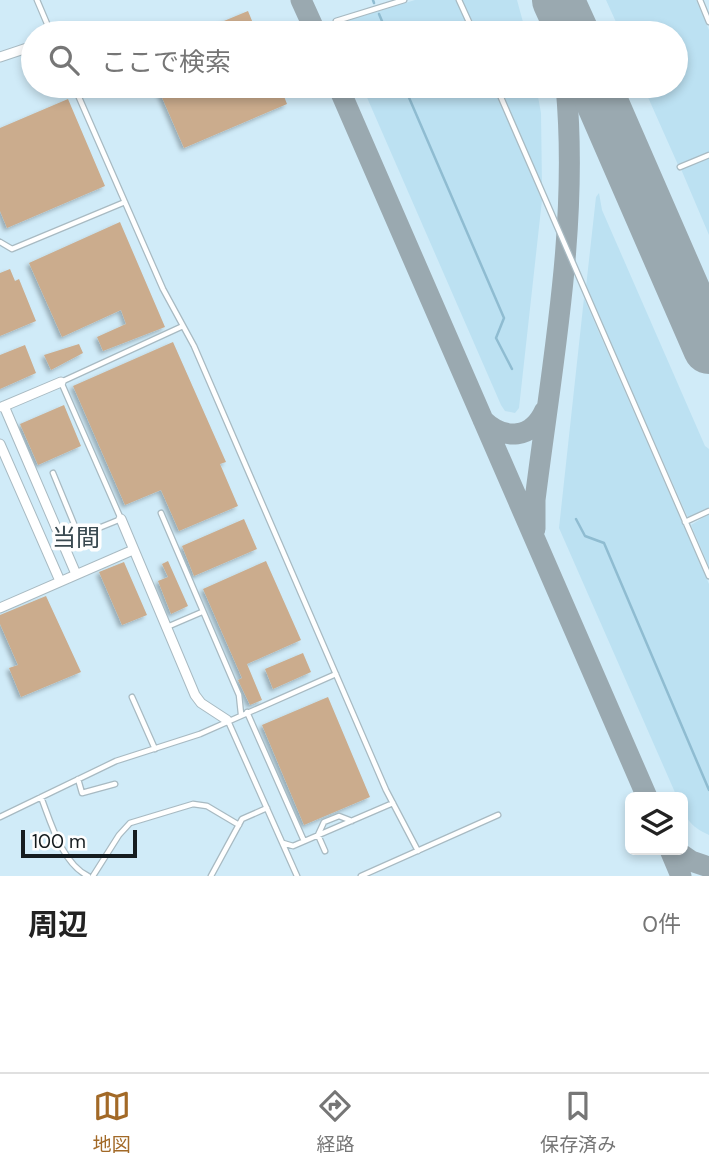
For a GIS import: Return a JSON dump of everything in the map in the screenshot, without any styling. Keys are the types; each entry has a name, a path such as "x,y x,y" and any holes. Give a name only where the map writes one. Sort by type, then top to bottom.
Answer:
{"street":[{"path":"0,57 21,50"},
{"path":"61,382 2,407 76,574"},
{"path":"0,444 60,581"},
{"path":"121,519 195,695 201,703 227,720"},
{"path":"0,608 133,550"}],"lane":[{"path":"37,0 46,21"},
{"path":"336,21 404,0"},
{"path":"459,0 469,21"},
{"path":"700,0 709,22"},
{"path":"79,98 393,803 418,851"},
{"path":"501,98 709,576"},
{"path":"680,167 709,155"},
{"path":"0,242 12,249 125,202"},
{"path":"53,473 79,536 121,519 61,382 183,326"},
{"path":"685,522 709,511"},
{"path":"161,513 239,695 244,713 303,841"},
{"path":"167,628 202,612"},
{"path":"0,817 116,761 200,734 336,674"},
{"path":"132,697 155,750"},
{"path":"227,720 297,876"},
{"path":"78,779 82,793 115,784"},
{"path":"41,797 68,858 77,870 90,876 130,823 194,804 207,806 239,825"},
{"path":"282,843 293,846 393,803"},
{"path":"211,876 242,820 267,808"},
{"path":"361,876 498,815"},
{"path":"325,850 318,835 324,822 339,816 352,821"}],"shaded area":[{"path":"0,0 709,0 709,876 0,876"},
{"path":"415,0 456,0 466,21 345,21"},
{"path":"462,0 517,0 523,21 471,21"},
{"path":"606,0 696,0 709,30 709,154 679,167 648,98 688,98 688,21 616,21"},
{"path":"367,98 498,98 542,200 519,408 515,413 505,411"},
{"path":"504,98 538,98 541,113 542,187"},
{"path":"709,158 709,235 681,169"},
{"path":"599,193 602,210 705,446 709,449 709,508 688,518 586,287 596,197"},
{"path":"584,298 709,584 709,835 692,825 688,819 688,792 675,792 559,528"},
{"path":"709,514 709,567 691,525"}],"building":[{"path":"248,11 252,21 224,21"},
{"path":"162,98 285,98 287,104 184,148"},
{"path":"68,99 105,186 7,228 0,211 0,128"},
{"path":"120,222 165,327 103,351 97,337 126,324 121,310 62,337 29,263"},
{"path":"10,269 15,281 19,279 36,321 0,336 0,273"},
{"path":"173,342 226,462 220,464 238,506 179,531 161,490 125,505 73,386"},
{"path":"79,344 83,353 51,370 44,355"},
{"path":"25,345 36,373 0,389 0,355"},
{"path":"64,405 81,446 38,465 20,424"},
{"path":"244,519 257,549 194,576 182,546"},
{"path":"168,561 188,606 171,614 158,581 168,577 162,564"},
{"path":"266,561 301,640 247,664 262,700 250,705 238,680 242,678 203,589"},
{"path":"124,562 147,615 122,625 99,572"},
{"path":"46,596 81,672 21,697 9,668 18,665 0,624 0,615"},
{"path":"303,653 311,672 273,689 265,669"},
{"path":"328,697 370,797 304,825 262,725"}],"waterway":[{"path":"379,14 382,21"},
{"path":"409,98 504,318 496,338 512,369"},
{"path":"576,519 585,536 604,543 709,790"}],"taxiway":[{"path":"301,0 311,21"},
{"path":"549,0 554,21"},
{"path":"343,98 645,792"},
{"path":"535,529 535,500 556,345 566,242 569,190 567,98"},
{"path":"483,420 500,431 517,434 533,427 545,410"},
{"path":"672,855 681,876"},
{"path":"682,855 709,867"}],"runway":[{"path":"558,0 568,21"},
{"path":"600,98 709,348"}],"district":[{"name":"当間","path":"76,538"}]}
